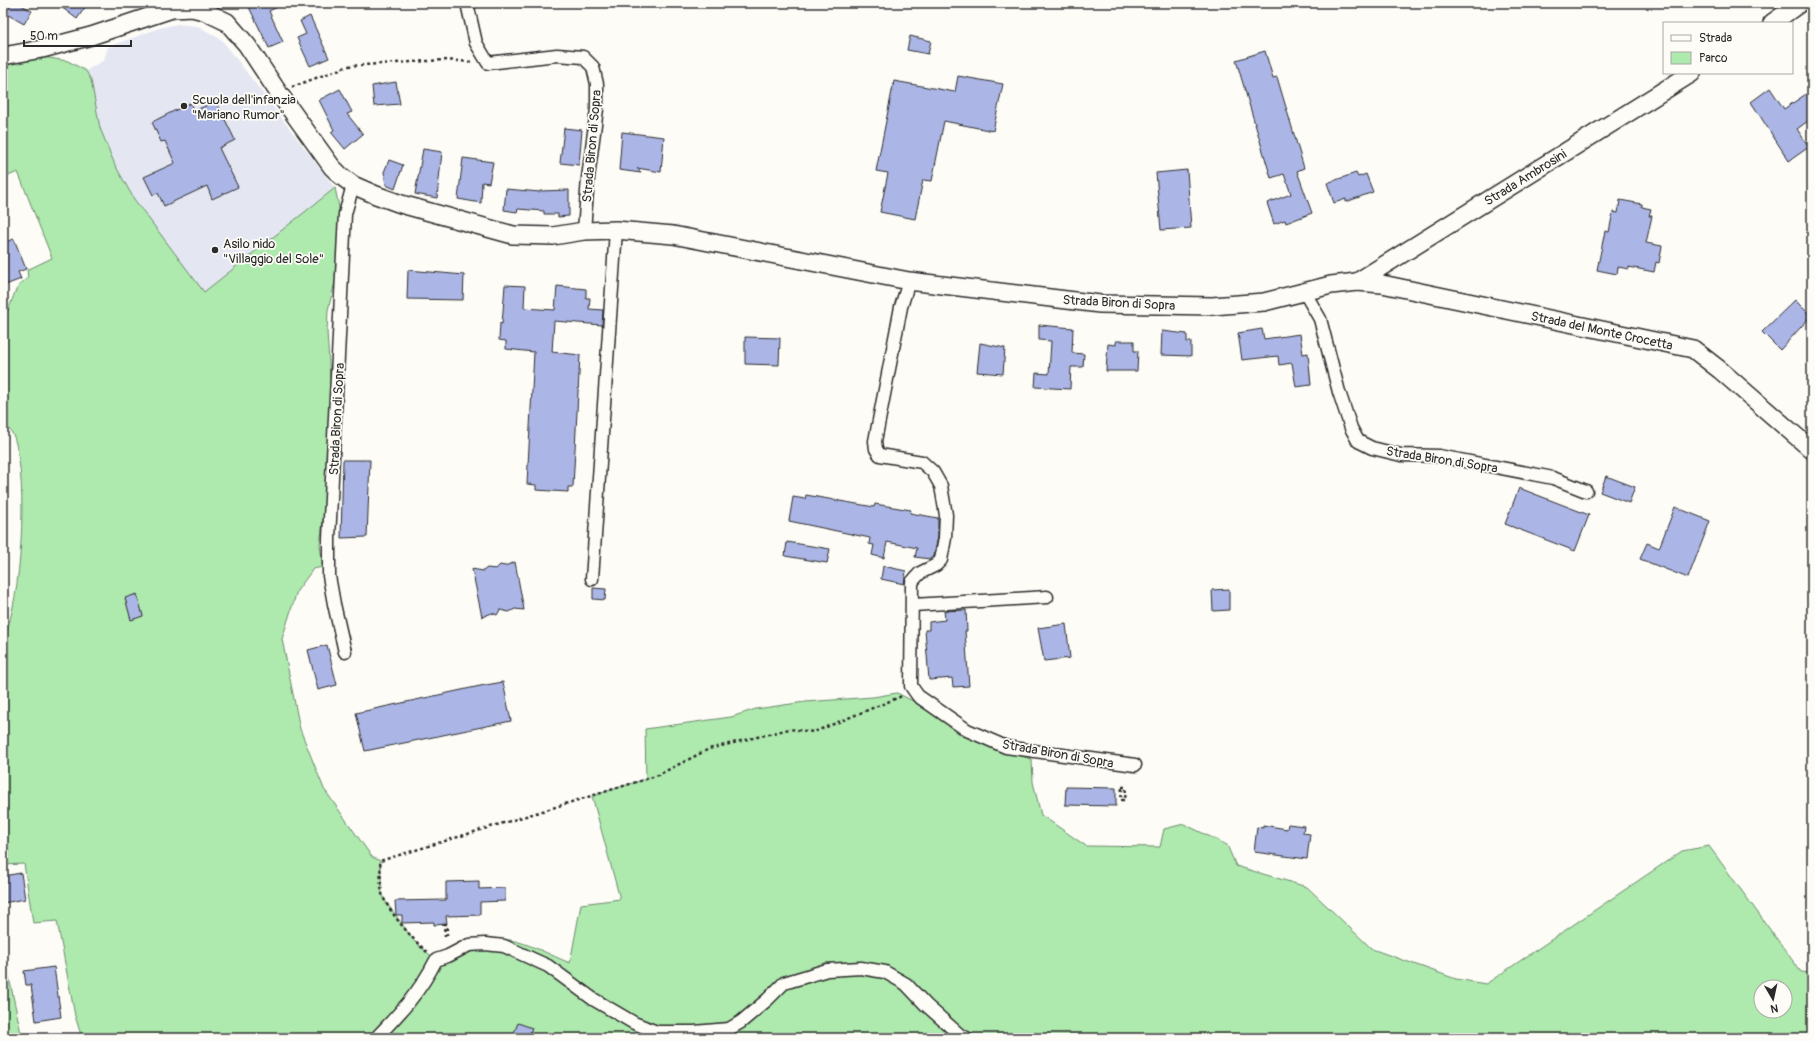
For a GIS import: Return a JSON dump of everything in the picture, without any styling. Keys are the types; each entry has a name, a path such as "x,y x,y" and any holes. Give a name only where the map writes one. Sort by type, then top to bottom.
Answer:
{"street":[{"path":"467,3 476,43 488,63"},
{"path":"1773,22 1800,3"},
{"name":"Strada Biron di Sopra","path":"3,56 42,49 91,36 172,9 192,8 204,11 227,22 247,45 278,92 332,167 341,176 353,184 401,204 513,235 553,236 584,231 616,230 673,234 909,281 1100,304 1212,306 1264,302 1305,293 1331,285 1357,282"},
{"name":"Strada Biron di Sopra","path":"488,63 557,55 583,56 593,68 597,84 597,109 588,178 584,231"},
{"name":"Strada Ambrosini","path":"1357,282 1690,74"},
{"name":"Strada Biron di Sopra","path":"345,652 329,576 329,539 345,214 353,184"},
{"path":"592,579 616,230"},
{"path":"909,281 901,307 875,441 876,449 880,455 922,462 933,472 941,486 946,515 945,538 941,560 936,565 920,573 912,582 913,605 911,686"},
{"name":"Strada del Monte Crocetta","path":"1357,282 1382,284 1693,350 1720,370 1812,450"},
{"name":"Strada Biron di Sopra","path":"1305,293 1320,319 1339,392 1351,428 1358,441 1372,448 1401,454 1439,456 1552,478 1586,491"},
{"path":"913,605 1046,597"},
{"name":"Strada Biron di Sopra","path":"911,686 918,696 967,730 1006,746 1135,765"},
{"path":"376,1038 409,1003 426,981 436,960 448,956 469,945 485,944 504,946 548,966 593,999 634,1023 657,1032 694,1032 729,1029 741,1022 784,983 827,970 861,968 886,972 906,984 926,1005 962,1036 967,1038"}],"path":[{"path":"278,92 348,66 444,60 488,63"},
{"path":"436,960 415,942 386,902 382,893 380,862 656,776 710,749 789,729 814,732 902,697 911,686"},
{"path":"1122,787 1126,787 1125,800 1121,800 1122,787"}],"shaded area":[{"path":"177,24 198,26 222,40 335,188 204,293 134,199 115,165 100,128 91,80 86,71 104,60 108,47 159,28"}],"green space":[{"path":"36,56 68,61 86,71 91,80 100,128 115,165 134,199 204,292 335,188 340,212 339,266 328,310 327,331 331,394 328,482 320,545 323,567 313,569 297,591 282,639 300,729 324,789 372,857 380,861 382,893 386,902 415,942 436,960 484,943 510,940 525,944 570,963 581,904 620,899 592,796 646,779 645,729 731,717 756,709 805,702 873,697 897,693 913,701 966,736 999,750 1032,759 1033,782 1041,815 1086,846 1160,847 1164,829 1184,824 1227,845 1236,866 1307,887 1372,949 1456,979 1486,984 1682,851 1709,846 1801,972 1812,973 1812,1038 82,1038 75,1016 57,921 33,923 24,864 3,865 3,641 10,622 15,598 19,570 22,512 19,460 15,440 10,430 3,423 3,319 18,287 28,278 27,270 52,258 18,172 3,178 3,58"},
{"path":"3,949 22,1038 3,1038"}],"building":[{"path":"3,3 18,3 32,11 24,24 3,12"},
{"path":"56,3 88,3 77,19"},
{"path":"247,3 286,3 269,11 283,42 269,48"},
{"path":"310,16 329,58 310,66 297,38 306,34 300,21"},
{"path":"910,36 931,41 928,54 907,50"},
{"path":"1265,51 1273,78 1277,77 1304,168 1297,171 1312,213 1286,223 1285,220 1274,224 1267,203 1291,194 1284,174 1271,178 1236,60"},
{"path":"958,76 1003,84 993,131 944,121 932,181 923,180 915,219 880,212 888,173 876,171 894,81 955,92"},
{"path":"396,82 400,104 374,106 372,86"},
{"path":"1770,88 1784,109 1812,90 1812,118 1797,129 1809,147 1789,161 1751,102"},
{"path":"340,89 352,112 347,114 363,134 345,149 331,132 334,130 319,100"},
{"path":"216,101 235,140 219,148 238,187 212,199 207,186 164,206 158,193 153,195 144,177 175,163 165,141 161,142 152,122 190,103 194,111"},
{"path":"564,128 582,130 579,165 560,163"},
{"path":"622,132 664,137 661,172 637,168 641,173 619,170"},
{"path":"423,149 442,152 437,198 415,194"},
{"path":"463,158 493,162 489,183 482,182 481,203 458,199"},
{"path":"389,160 403,165 395,189 386,185 384,172"},
{"path":"1187,170 1191,228 1161,230 1156,173"},
{"path":"1356,173 1358,177 1366,174 1373,192 1346,202 1346,199 1334,203 1327,183"},
{"path":"506,189 540,192 569,190 569,216 558,217 558,214 544,214 544,211 518,209 517,212 504,210"},
{"path":"1620,200 1642,204 1642,207 1651,209 1649,216 1652,216 1646,243 1662,246 1659,263 1656,262 1654,272 1629,267 1629,269 1618,267 1617,274 1597,270 1605,231 1609,232 1613,212 1618,213"},
{"path":"14,239 26,269 18,272 21,279 3,286 3,243"},
{"path":"408,270 464,275 463,300 407,299"},
{"path":"505,285 525,286 524,308 555,310 557,286 586,289 586,298 590,298 589,309 603,310 602,325 554,321 552,352 580,355 573,487 568,487 568,492 536,490 536,485 527,484 534,352 506,349 506,341 499,340 500,323 502,324"},
{"path":"1795,300 1811,316 1780,350 1762,332"},
{"path":"1039,325 1073,328 1072,353 1084,354 1083,367 1071,367 1070,389 1035,387 1036,373 1049,374 1051,341 1039,340"},
{"path":"1262,329 1264,339 1300,334 1303,354 1308,353 1311,385 1296,387 1292,363 1279,365 1278,356 1242,360 1238,333"},
{"path":"1162,331 1187,334 1187,342 1191,342 1191,356 1161,355"},
{"path":"745,337 780,338 779,365 745,364"},
{"path":"1116,341 1134,341 1134,351 1138,351 1137,371 1106,371 1108,344 1116,345"},
{"path":"980,343 1005,348 1003,374 977,372"},
{"path":"343,460 370,460 367,537 341,538"},
{"path":"1606,476 1635,487 1629,503 1600,492"},
{"path":"1519,488 1589,515 1575,551 1505,524"},
{"path":"806,495 874,507 875,504 911,510 910,513 938,518 938,537 934,556 930,559 915,557 917,548 887,542 884,558 872,555 874,545 869,544 870,538 789,521 793,497 805,499"},
{"path":"1675,507 1710,521 1688,578 1640,559 1647,543 1659,548"},
{"path":"787,542 830,549 827,563 785,556"},
{"path":"515,562 524,610 515,609 509,612 500,610 497,615 492,613 482,617 472,569 483,571 487,568 496,569 500,565 505,566"},
{"path":"883,566 906,571 904,584 881,579"},
{"path":"593,588 606,589 605,600 593,599"},
{"path":"1229,589 1229,610 1213,611 1212,590"},
{"path":"137,594 143,616 131,620 125,598"},
{"path":"966,610 967,631 965,631 969,686 953,687 952,678 929,680 925,630 929,630 929,622 945,620 944,611"},
{"path":"1066,624 1070,658 1044,661 1038,628"},
{"path":"327,645 337,685 318,690 308,650"},
{"path":"503,682 511,721 365,751 356,713"},
{"path":"1066,787 1116,788 1116,806 1065,805"},
{"path":"1288,824 1304,826 1303,833 1310,834 1307,859 1254,852 1257,827 1263,828 1263,825 1287,829"},
{"path":"21,873 25,899 3,903 3,876"},
{"path":"479,881 479,889 505,888 505,901 480,902 480,915 446,916 447,924 434,925 434,922 402,923 402,915 396,915 395,901 446,900 446,882"},
{"path":"54,967 61,1017 36,1021 31,985 26,985 24,971"},
{"path":"518,1023 532,1028 528,1038 512,1038"}],"place":[{"name":"Scuola dell'infanzia \"Mariano Rumor\"","path":"184,106"},
{"name":"Asilo nido \"Villaggio del Sole\"","path":"215,250"}]}
